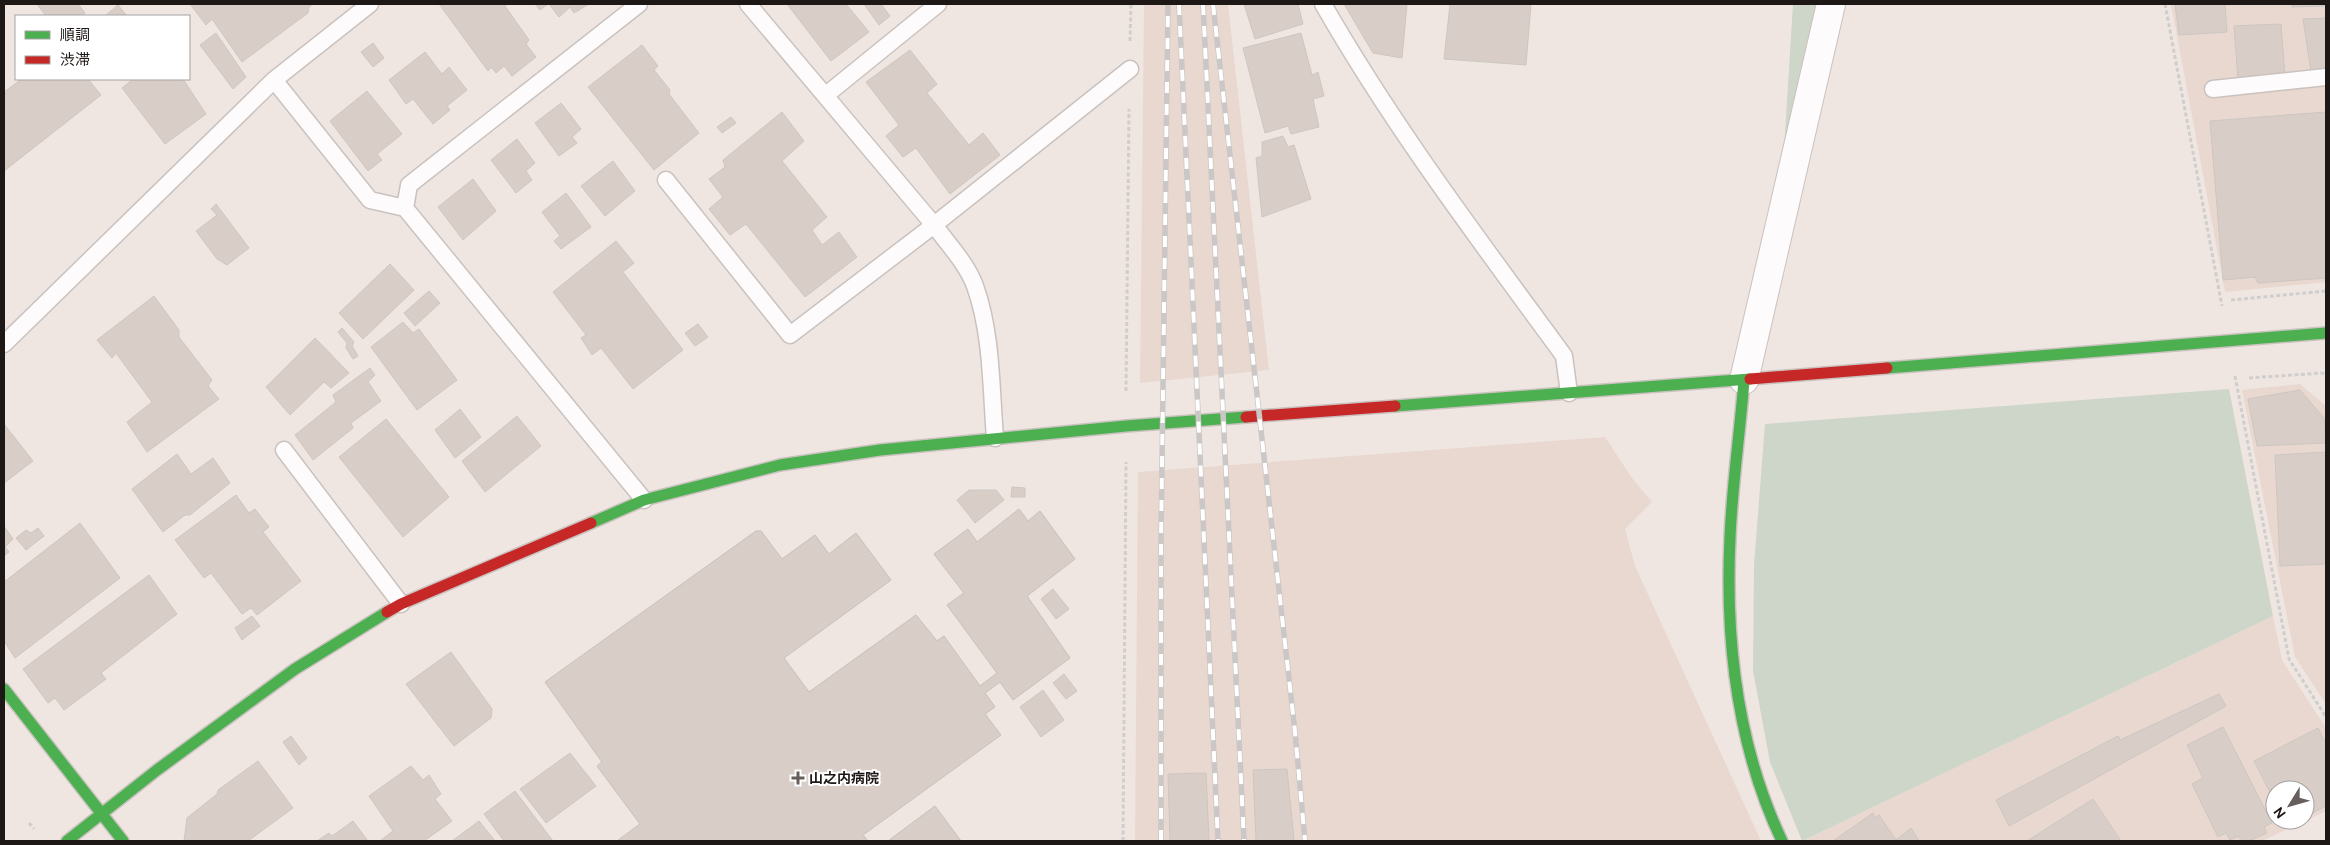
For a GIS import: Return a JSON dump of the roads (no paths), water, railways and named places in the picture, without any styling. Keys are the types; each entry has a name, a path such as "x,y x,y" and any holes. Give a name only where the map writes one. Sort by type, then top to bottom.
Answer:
{"street":[{"path":"1782,841 1763,801 1746,738 1735,683 1729,619 1729,560 1744,380 1832,4"},
{"path":"67,841 101,813 295,669 401,604 644,500 780,465 880,450 1126,426 1744,380 2326,332"},
{"path":"4,689 123,841"}],"lane":[{"path":"4,344 274,80 370,4"},
{"path":"405,208 409,184 639,4"},
{"path":"748,4 934,225 956,254 974,284 984,323 995,438"},
{"path":"826,95 938,4"},
{"path":"1323,4 1351,53 1426,168 1564,356 1569,393"},
{"path":"666,180 790,335 934,225 1130,69"},
{"path":"2213,88 2326,77"},
{"path":"274,80 370,200 405,208 644,500"},
{"path":"284,450 401,604"}],"railway":[{"path":"1161,841 1161,541 1168,4"},
{"path":"1179,4 1218,841"},
{"path":"1203,4 1244,841"},
{"path":"1213,4 1295,732 1305,841"}],"place":[{"name":"山之内病院","path":"798,778"}]}
